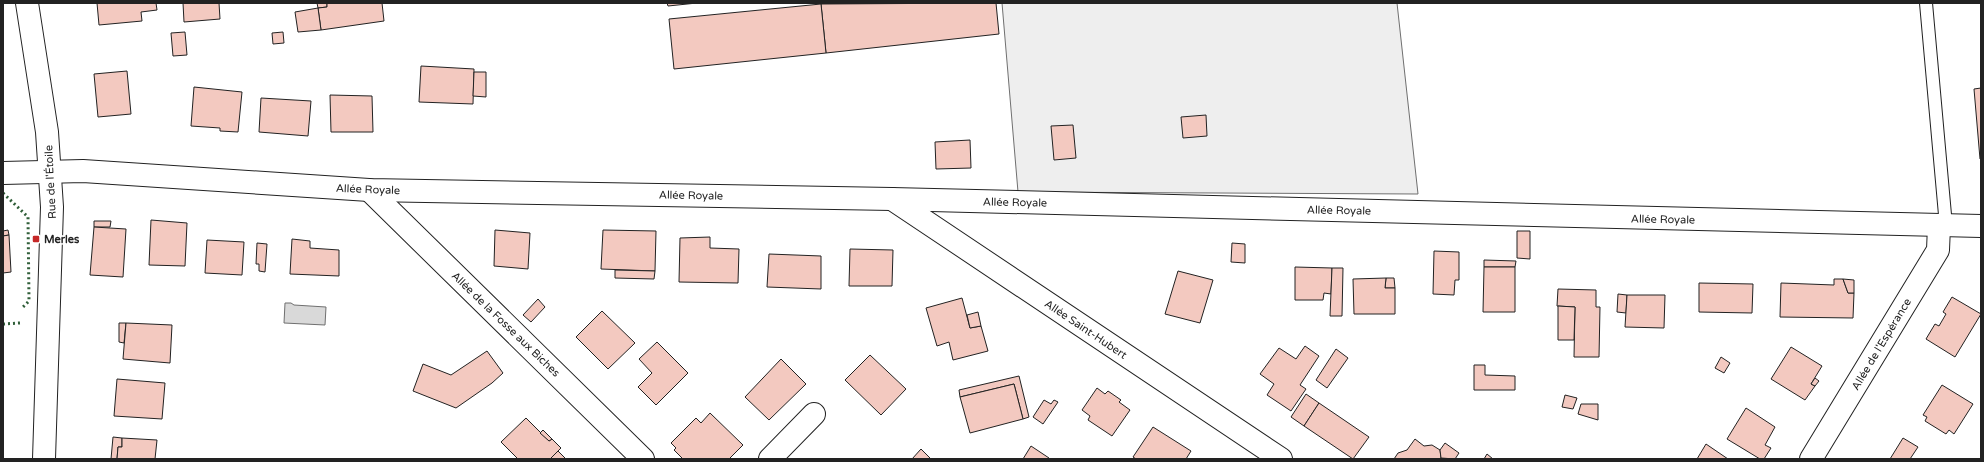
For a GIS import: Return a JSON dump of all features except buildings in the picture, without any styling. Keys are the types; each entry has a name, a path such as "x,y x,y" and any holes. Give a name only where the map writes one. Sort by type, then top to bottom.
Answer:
{"street":[{"name":"Rue de l'Étoile","path":"27,3 47,132 52,207 44,459"},
{"name":"Allée Royale","path":"3,173 83,171 369,190 892,199 1981,226"},
{"name":"Allée de la Fosse aux Biches","path":"369,190 643,459"},
{"name":"Allée Saint-Hubert","path":"892,199 1280,459"},
{"name":"Allée de l'Espérance","path":"1811,459 1938,250 1943,226"},
{"path":"770,459 814,414"}],"lane":[{"path":"1926,3 1943,226"}],"shaded area":[{"path":"1002,3 1397,3 1418,194 1018,192"},
{"path":"285,303 326,307 325,325 284,323"}],"hedge":[{"path":"3,193 28,217 29,301 22,308"},
{"path":"3,324 20,323"}],"place":[{"name":"Merles","path":"36,239"}]}
